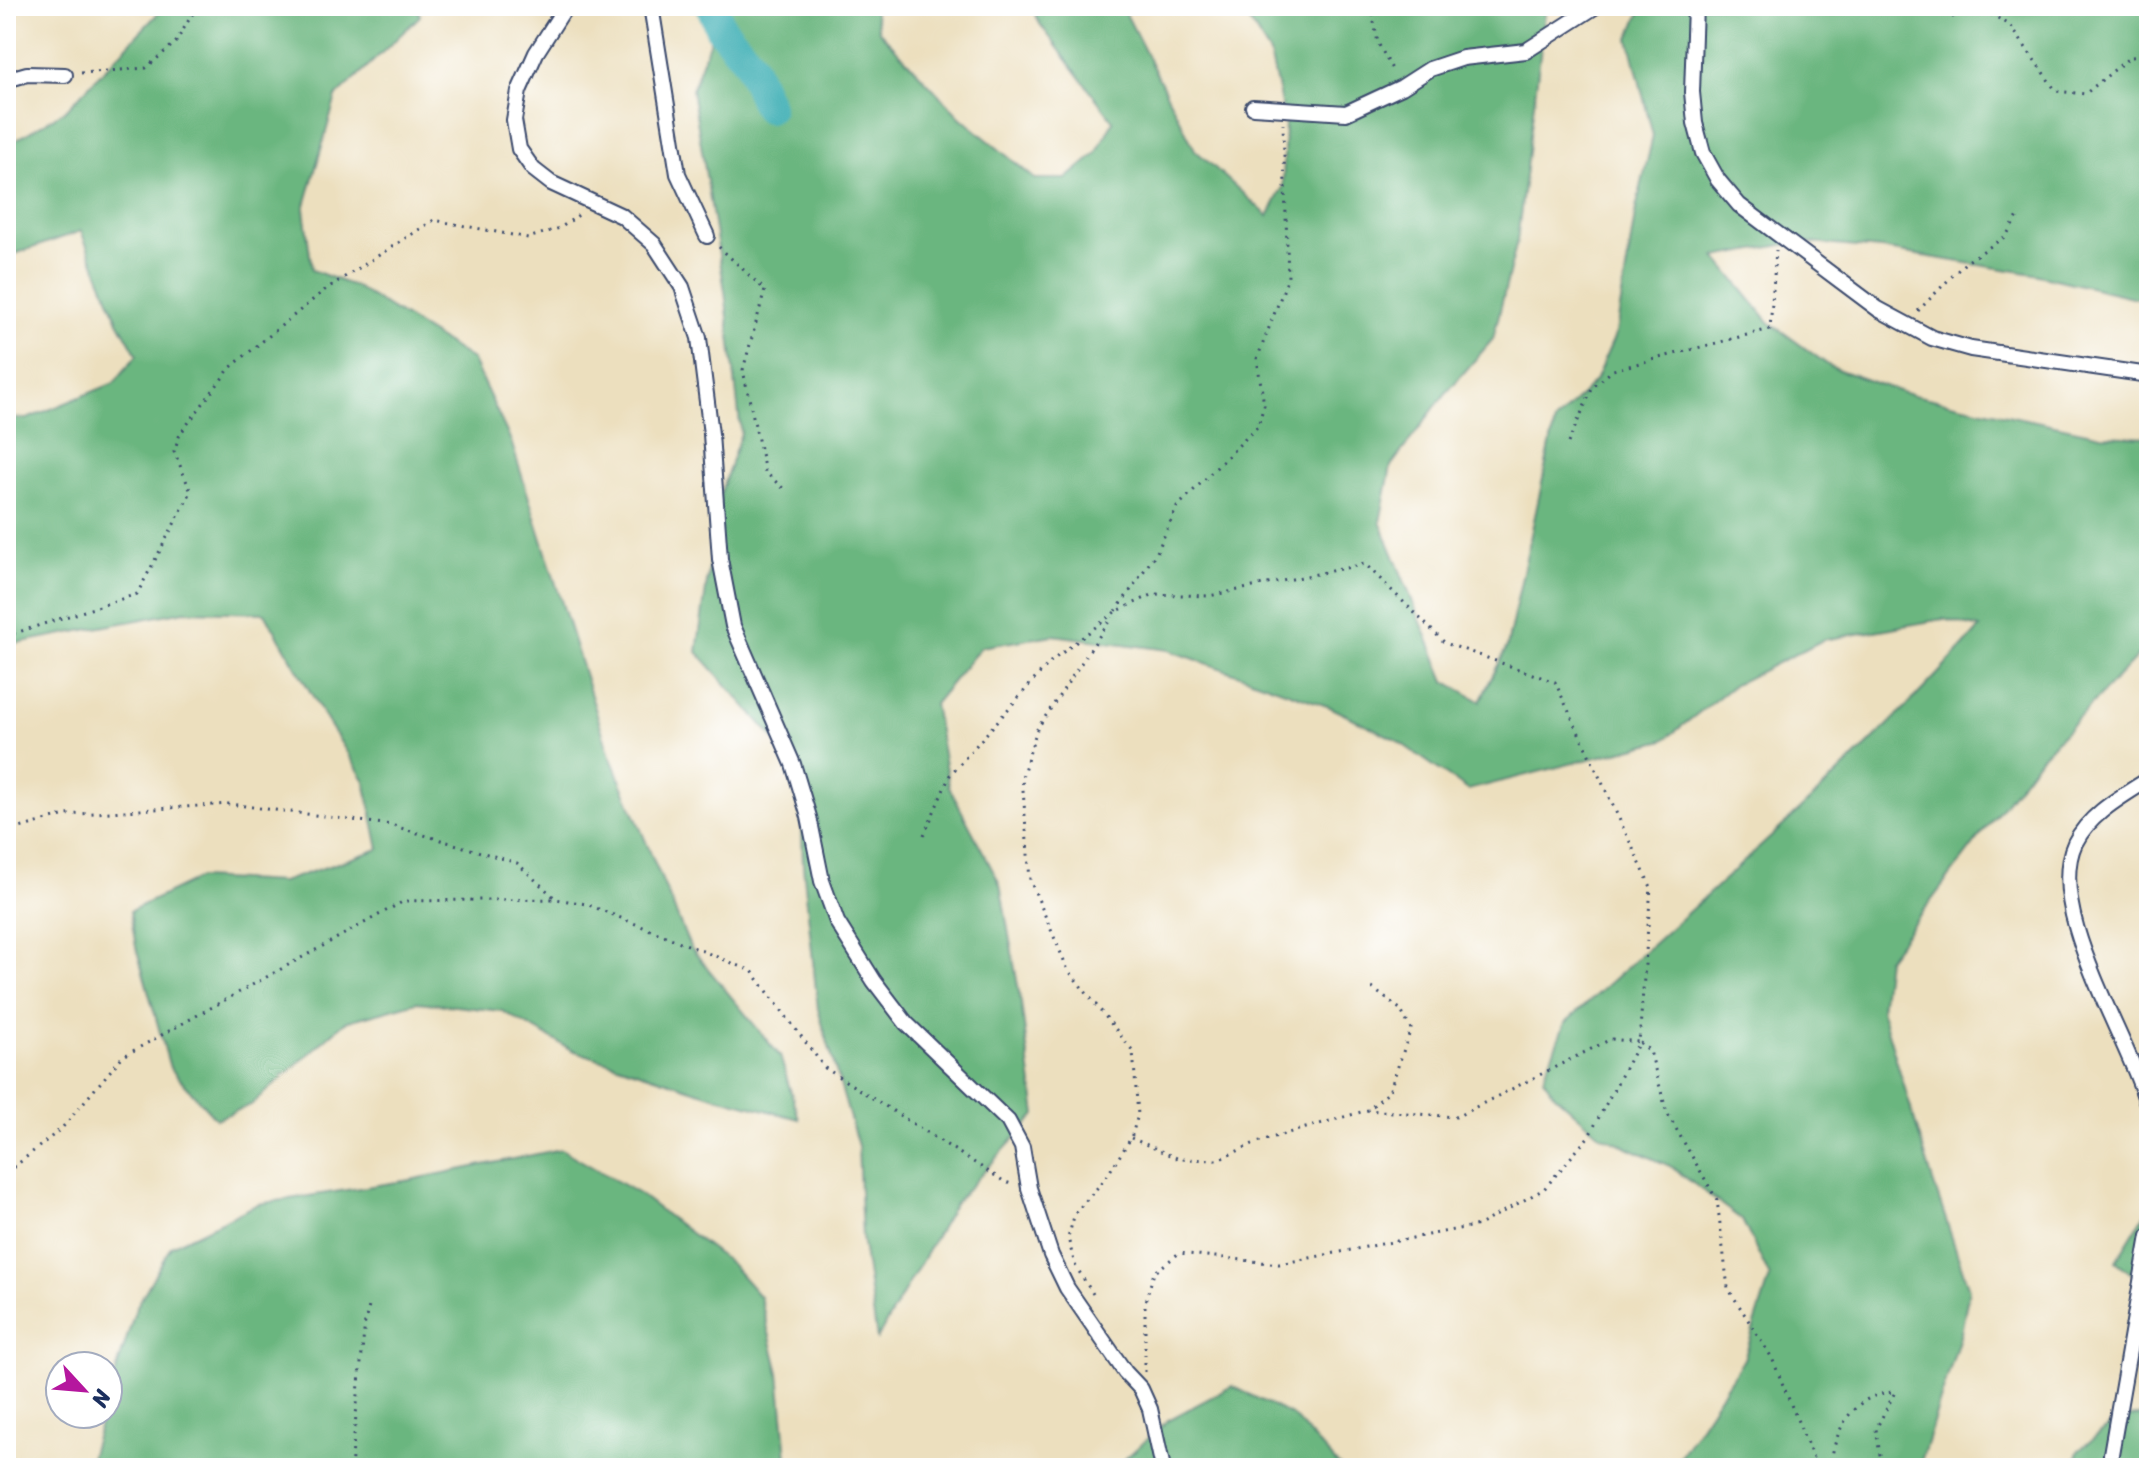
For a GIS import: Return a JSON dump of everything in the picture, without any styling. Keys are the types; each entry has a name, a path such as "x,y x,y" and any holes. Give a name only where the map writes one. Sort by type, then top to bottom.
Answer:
{"street":[{"path":"566,6 536,53 519,91 514,120 519,149 533,169 551,183 622,216 654,244 682,287 699,338 711,434 720,559 733,626 793,764 809,817 822,881 837,922 874,981 906,1023 1008,1121 1022,1147 1029,1188 1051,1255 1067,1288 1125,1372 1141,1389 1150,1409 1163,1468"},
{"path":"651,6 678,174 707,236"},
{"path":"1253,107 1346,113 1402,87 1430,69 1463,58 1526,51 1596,6"},
{"path":"1695,6 1692,92 1695,123 1703,153 1718,180 1739,205 1904,325 1932,338 1971,349 2149,375"},
{"path":"6,80 27,74 65,75"},
{"path":"2149,779 2103,810 2086,827 2075,843 2067,886 2074,923 2149,1111"},
{"path":"2111,1468 2149,1236"}],"path":[{"path":"65,75 146,68 176,42 197,6"},
{"path":"1371,6 1378,43 1402,87"},
{"path":"1952,17 1985,11 2010,25 2056,91 2085,94 2130,57 2149,56"},
{"path":"1098,1303 1075,1265 1068,1238 1075,1213 1105,1179 1131,1138 1138,1115 1133,1051 1068,970 1030,880 1022,777 1037,729 1157,552 1177,507 1258,426 1264,405 1257,359 1288,278 1283,109"},
{"path":"6,636 137,594 191,492 174,451 180,434 230,368 326,289 434,220 528,238 560,228 595,204"},
{"path":"1904,325 1965,263 2006,236 2020,213"},
{"path":"1568,443 1593,387 1613,370 1770,329 1777,234"},
{"path":"707,236 765,290 743,370 765,472 785,490"},
{"path":"924,835 950,775 1049,663 1115,612 1154,594 1209,596 1365,564 1445,643 1555,682 1651,887 1639,1042 1589,1136 1544,1189 1479,1225 1279,1264 1179,1253 1154,1273 1145,1302 1147,1367 1141,1389"},
{"path":"6,832 65,815 229,804 391,825 517,863 556,899"},
{"path":"6,1170 62,1128 122,1057 404,901 556,899 586,904 752,971 825,1068 1005,1182 1029,1188"},
{"path":"1368,1110 1389,1092 1411,1029 1400,1009 1372,988"},
{"path":"1131,1138 1179,1159 1218,1160 1257,1142 1368,1110 1456,1117 1611,1039 1639,1042 1650,1051 1667,1113 1717,1200 1728,1288 1772,1358 1817,1468"},
{"path":"351,1468 365,1321 370,1303"},
{"path":"1830,1468 1842,1420 1877,1393 1895,1392 1876,1429 1882,1468"}],"green space":[{"path":"165,6 418,6 420,16 336,97 304,209 312,270 356,287 472,359 511,441 610,756 690,947 780,1056 799,1119 710,1095 572,1050 502,1011 417,1002 345,1022 251,1105 216,1119 170,1068 136,947 130,911 199,878 282,882 379,849 365,781 265,613 185,611 6,645 6,418 27,419 114,383 137,355 118,321 81,231 6,257 6,146 66,110"},
{"path":"716,6 873,6 879,31 960,117 1035,179 1066,179 1096,154 1113,121 1040,24 1031,6 1122,6 1195,150 1268,216 1283,187 1285,122 1270,54 1240,6 1546,6 1517,241 1493,339 1441,399 1391,466 1380,522 1445,681 1480,701 1507,647 1555,422 1595,381 1616,333 1636,209 1653,136 1629,38 1643,6 2149,6 2149,301 2034,274 1881,249 1799,242 1716,257 1769,322 1831,367 1904,393 2101,435 2149,437 2149,637 2137,657 2038,760 1887,959 1881,1009 1969,1289 1961,1333 1919,1468 1672,1468 1744,1359 1770,1277 1742,1220 1670,1166 1600,1135 1554,1094 1543,1078 1565,1023 1830,782 1980,628 1943,619 1823,640 1734,685 1664,740 1468,790 1395,739 1330,707 1169,650 1053,635 981,647 934,704 949,787 1000,884 1021,1003 1036,1115 955,1203 877,1339 862,1237 858,1146 818,1009 803,865 801,797 774,738 697,652 719,498 741,433 725,291 692,90 716,24"},
{"path":"561,1149 639,1194 731,1264 760,1297 779,1373 788,1468 89,1468 98,1430 124,1430 123,1350 136,1308 171,1246 258,1204 410,1180"},
{"path":"2149,1207 2149,1288 2116,1261"},
{"path":"1232,1386 1293,1416 1341,1468 1115,1468 1168,1420"},
{"path":"2149,1414 2149,1468 2074,1468 2078,1451 2118,1419"}],"waterway":[{"path":"712,6 720,27 749,62 768,107"}]}
